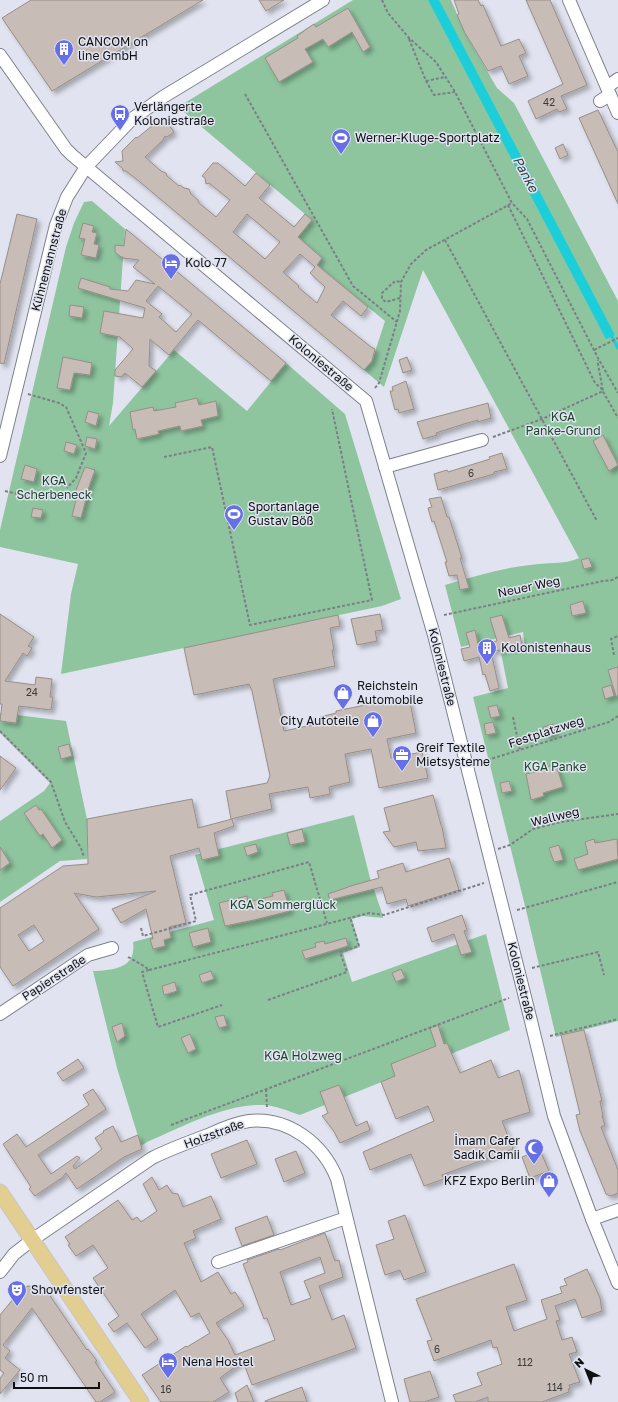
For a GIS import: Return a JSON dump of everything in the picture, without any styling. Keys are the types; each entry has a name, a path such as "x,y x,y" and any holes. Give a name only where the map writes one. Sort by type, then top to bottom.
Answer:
{"main road":[{"path":"0,1192 141,1402"}],"street":[{"name":"Kühnemannstraße","path":"0,456 56,224 67,197 86,167 132,119 163,97 323,0"},
{"path":"569,0 606,94 618,113"},
{"path":"0,55 66,149 86,167"},
{"path":"606,94 618,79"},
{"name":"Koloniestraße","path":"86,167 366,401 434,635 554,1116 592,1219 618,1283"},
{"path":"385,467 482,440"},
{"name":"Papierstraße","path":"0,1014 88,955 112,948"},
{"name":"Holzstraße","path":"0,1272 14,1254 32,1240 163,1152 235,1124 248,1121 274,1123 299,1132 313,1143 334,1171 392,1402"},
{"path":"592,1219 618,1210"},
{"path":"218,1262 346,1218"}],"path":[{"path":"383,1 388,13 409,38 436,62 455,92 512,203 527,219 598,358 618,393"},
{"path":"409,38 426,81 434,94 455,92"},
{"path":"426,81 445,77"},
{"path":"244,94 353,286 398,322"},
{"path":"375,388 379,383 398,322 401,282 412,264 426,250 512,203"},
{"path":"508,205 595,383 603,391 618,418"},
{"path":"445,240 597,521"},
{"path":"400,298 386,302 382,299 382,293 395,281 401,282"},
{"path":"594,350 618,338"},
{"path":"598,358 603,391"},
{"path":"502,434 542,419 603,391"},
{"path":"28,394 59,403 66,407 86,453 76,478 67,488"},
{"path":"164,457 212,447 250,625 372,600 332,409"},
{"path":"5,491 44,500"},
{"name":"Neuer Weg","path":"444,615 604,580 612,580 618,577"},
{"path":"614,655 611,639 618,636"},
{"name":"Festplatzweg","path":"478,763 609,722 618,716"},
{"path":"513,717 520,750"},
{"path":"0,731 51,782 65,822 81,848 84,857"},
{"name":"Wallweg","path":"501,848 510,845 533,829 561,822 618,814"},
{"path":"141,928 144,936 196,921 190,895 309,862 328,923"},
{"path":"222,1005 158,1027 142,972 350,917 369,913 384,915 496,879"},
{"path":"517,910 618,882"},
{"path":"268,1000 347,972 340,952 359,946 350,917"},
{"path":"532,968 598,952 604,975"},
{"path":"128,957 148,970"},
{"path":"171,1125 509,998"},
{"path":"550,1036 618,1019"},
{"path":"266,1089 267,1108"}],"green space":[{"path":"353,0 451,0 465,33 497,88 514,103 618,301 618,1021 556,1037 473,697 508,688 501,653 525,647 523,632 461,647 445,585 508,568 567,562 579,558 423,270 384,387 364,370 372,361 385,321 317,265 322,258 298,237 312,220 178,107"},
{"name":"Sportanlage Gustav Böß","path":"92,201 125,229 113,403 109,426 174,350 247,411 286,363 345,414 401,599 382,606 61,674 71,594 78,564 0,547 0,530 66,247 74,223 84,202"},
{"path":"0,713 66,721 87,819 87,859 60,861 0,902 0,821 44,791 50,783 0,733"},
{"path":"354,815 370,878 383,918 363,916 352,919 360,947 343,953 352,982 486,934 510,1030 300,1115 264,1105 249,1105 204,1117 141,1146 117,1068 93,971 115,969 127,963 131,958 133,951 133,942 214,920 195,855"}],"water":[{"path":"428,0 439,0 615,335 606,339"}],"building":[{"name":"CANCOM on line GmbH","path":"31,0 203,0 52,91 2,18"},
{"path":"259,0 284,0 266,11"},
{"path":"454,0 478,0 481,6 483,5 501,46 519,39 526,53 519,56 528,76 509,84 501,66 488,71 465,33 457,15 459,14"},
{"path":"526,0 550,0 587,85 561,96 567,109 559,112 557,109 536,119 528,101 563,84"},
{"path":"348,8 370,47 363,52 352,32 328,47 323,39 305,49 313,62 279,82 265,58 298,38 297,36 314,24 316,27"},
{"path":"598,110 618,152 618,204 579,118"},
{"path":"163,117 174,132 167,137 165,136 163,140 145,157 161,171 166,173 167,176 179,186 180,185 189,189 191,194 198,200 199,203 216,217 230,200 209,183 206,184 205,178 202,176 213,163 218,163 245,186 256,173 270,185 259,198 294,227 305,214 312,220 298,237 322,258 317,265 368,307 361,316 343,301 331,315 375,349 372,361 364,370 140,182 126,171 123,171 123,169 115,162 123,161 122,151 136,137 137,138","holes":["247,214 280,242 265,259 233,232","300,254 315,267 310,273 325,287 317,303 283,272"]},
{"path":"563,144 568,155 560,159 555,148"},
{"path":"17,214 37,219 4,364 0,363 0,284"},
{"path":"83,223 94,226 92,232 97,233 94,244 99,245 96,258 81,255 85,239 79,238"},
{"path":"126,229 286,363 271,381 198,320 169,355 150,339 149,366 156,371 142,387 125,373 121,377 115,376 115,370 133,349 120,337 100,333 104,311 143,318 145,308 78,288 81,278 110,287 110,289 128,291 136,280 155,284 133,267 139,260 123,258 115,252 115,245 124,246","holes":["158,286 192,314 176,332 159,317 162,314 146,301"]},
{"path":"70,305 84,307 82,318 69,316"},
{"path":"63,357 92,363 90,375 74,373 70,390 57,388"},
{"path":"407,357 412,370 403,373 399,360"},
{"path":"406,381 414,409 399,413 398,409 395,410 390,391 393,391 392,387"},
{"path":"197,398 199,405 216,401 218,416 201,420 203,426 181,431 180,426 158,431 159,434 137,439 135,429 133,430 130,412 153,407 154,411 176,407 175,403"},
{"path":"488,403 491,418 464,424 423,439 417,422"},
{"path":"88,411 99,414 96,426 85,422"},
{"path":"603,435 618,465 609,471 593,441"},
{"path":"87,437 97,439 95,449 85,446"},
{"path":"66,442 77,445 74,454 64,451"},
{"path":"502,453 507,469 438,490 434,474 447,470 448,472 490,459 489,457"},
{"path":"25,465 37,469 34,482 21,479"},
{"path":"85,467 95,470 86,495 81,518 72,516 77,496 74,495"},
{"path":"441,497 462,558 460,558 469,588 460,590 457,575 449,576 445,562 447,562 434,521 432,522 428,508 432,507 429,499"},
{"path":"33,508 43,510 41,518 31,517"},
{"path":"589,558 592,567 584,569 581,560"},
{"path":"583,601 586,613 572,616 570,605"},
{"path":"0,614 34,637 28,646 32,648 27,656 23,653 5,681 35,685 36,677 52,679 50,697 53,697 51,710 19,706 16,723 0,721 2,704 0,704"},
{"path":"380,614 383,630 375,631 377,641 357,645 351,619"},
{"path":"338,615 340,626 330,628 335,666 273,679 284,731 321,723 320,717 336,713 336,711 380,702 380,704 405,699 410,702 416,733 387,739 391,758 422,752 428,778 379,788 371,749 345,754 350,782 329,787 330,794 310,798 308,787 269,794 272,809 231,819 226,791 267,783 270,776 252,691 249,684 194,695 184,648"},
{"path":"502,615 509,638 520,635 522,645 491,652 499,688 490,691 485,674 483,675 479,657 464,661 461,649 470,647 466,633 475,630 478,644 497,641 490,618"},
{"path":"618,667 618,696 616,696 608,670"},
{"path":"611,685 614,696 605,699 602,688"},
{"path":"497,705 500,716 491,718 488,707"},
{"path":"493,722 496,733 486,735 484,724"},
{"path":"553,724 555,733 546,736 543,727"},
{"path":"69,744 72,756 61,759 58,747"},
{"path":"0,756 16,768 0,790"},
{"path":"556,764 563,787 543,793 544,796 531,800 526,774 544,770 543,768"},
{"path":"509,781 512,791 502,793 500,783"},
{"path":"433,795 446,848 418,851 416,842 394,847 383,832 390,831 384,808"},
{"path":"192,799 198,828 232,819 234,826 214,833 219,856 202,860 199,848 170,856 186,923 169,927 171,938 164,940 165,946 153,949 150,939 153,939 146,909 121,923 112,909 156,891 96,897 74,893 99,929 13,986 0,967 0,908 63,866 88,864 87,819","holes":["34,925 44,941 29,951 18,935"]},
{"path":"36,805 39,810 41,809 62,840 52,848 43,834 40,836 24,813"},
{"path":"302,829 305,842 290,845 287,833"},
{"path":"594,839 595,843 617,839 618,859 578,870 574,859 588,854 585,842"},
{"path":"256,844 258,852 247,856 244,847"},
{"path":"559,845 563,860 554,862 549,848"},
{"path":"0,847 10,863 0,870"},
{"path":"449,858 459,890 408,906 406,899 387,904 382,887 330,900 328,894 379,878 377,871 403,863 406,872"},
{"path":"284,890 290,911 225,926 219,903 247,896 248,902 273,896 272,893"},
{"path":"462,915 467,930 464,931 472,952 461,955 454,934 432,942 427,928"},
{"path":"208,928 211,942 193,947 189,933"},
{"path":"346,938 348,946 305,959 302,951 316,947 315,943 324,941 325,944"},
{"path":"401,969 405,978 396,982 392,973"},
{"path":"211,971 214,979 202,983 199,975"},
{"path":"175,982 177,991 164,995 162,986"},
{"path":"224,1015 227,1026 219,1028 215,1017"},
{"path":"122,1023 125,1036 117,1042 112,1027"},
{"path":"438,1025 444,1044 447,1043 460,1073 491,1060 498,1078 519,1070 530,1112 502,1121 513,1149 442,1175 444,1179 424,1186 411,1154 370,1170 363,1152 434,1121 428,1106 396,1119 381,1082 395,1076 391,1064 436,1046 430,1028"},
{"path":"584,1030 602,1101 600,1101 605,1125 601,1127 618,1170 618,1193 611,1196 606,1194 580,1131 576,1115 580,1114 561,1035"},
{"path":"190,1034 196,1049 188,1053 181,1038"},
{"path":"78,1059 84,1068 63,1081 57,1073"},
{"path":"339,1085 356,1126 367,1121 370,1130 340,1143 333,1130 322,1116 328,1113 320,1092"},
{"path":"93,1089 106,1109 38,1155 51,1174 77,1156 80,1158 73,1166 75,1169 93,1156 102,1149 95,1138 104,1132 103,1131 113,1126 121,1142 138,1135 142,1149 124,1157 77,1189 66,1173 60,1180 35,1196 29,1189 31,1187 3,1144 17,1134 26,1147 89,1105 83,1095"},
{"path":"247,1140 257,1164 221,1178 211,1154"},
{"path":"540,1150 549,1171 530,1178 522,1157"},
{"path":"296,1151 305,1173 284,1182 275,1159"},
{"path":"152,1177 159,1190 167,1185 172,1193 178,1194 183,1207 211,1196 221,1219 193,1231 196,1238 184,1243 201,1282 218,1272 231,1294 235,1292 244,1306 216,1323 228,1340 235,1355 275,1340 267,1318 264,1319 243,1264 248,1262 247,1260 279,1249 280,1250 325,1233 335,1261 339,1260 343,1277 319,1286 332,1320 344,1315 356,1348 252,1385 243,1361 220,1378 229,1392 213,1402 161,1402 142,1375 186,1346 187,1347 210,1333 199,1313 191,1317 175,1290 141,1314 158,1339 145,1348 127,1323 114,1332 108,1324 119,1316 93,1278 108,1268 93,1245 76,1256 68,1245 70,1244 65,1237 118,1200 132,1220 137,1217 141,1222 157,1211 143,1184","holes":["320,1257 325,1273 304,1281 311,1298 291,1305 280,1272"]},
{"path":"405,1215 426,1272 404,1280 400,1270 385,1275 376,1245 394,1239 388,1221"},
{"path":"267,1216 274,1235 242,1246 235,1228"},
{"path":"514,1264 527,1300 506,1307 514,1331 547,1319 541,1300 562,1293 560,1287 567,1285 564,1279 587,1269 600,1298 602,1311 582,1318 575,1299 555,1306 560,1320 556,1321 562,1340 572,1337 577,1352 569,1354 580,1382 569,1385 569,1392 542,1402 488,1402 488,1397 475,1402 456,1402 453,1395 482,1385 477,1373 502,1364 497,1347 493,1348 491,1340 434,1361 427,1341 432,1340 416,1299"},
{"path":"23,1287 44,1287 87,1350 88,1349 97,1361 95,1362 115,1392 100,1402 96,1402 32,1308 3,1345 10,1351 5,1358 20,1370 0,1394 0,1378 4,1373 0,1370 0,1315"},
{"path":"430,1371 439,1397 424,1402 410,1402 404,1379"},
{"path":"247,1385 254,1402 238,1402 235,1393"},
{"path":"302,1387 307,1402 265,1402 265,1401"}],"waterway":[{"name":"Panke","path":"610,333 618,348"}],"place":[{"name":"CANCOM on line GmbH","path":"64,66"},
{"name":"Verlängerte Koloniestraße","path":"120,131"},
{"name":"Werner-Kluge-Sportplatz","path":"341,155"},
{"name":"Kolo 77","path":"171,280"},
{"name":"Sportanlage Gustav Böß","path":"234,531"},
{"name":"Kolonistenhaus","path":"487,665"},
{"name":"Reichstein Automobile","path":"343,710"},
{"name":"City Autoteile","path":"373,738"},
{"name":"Greif Textile Mietsysteme","path":"402,772"},
{"name":"İmam Cafer Sadık Camii","path":"534,1165"},
{"name":"KFZ Expo Berlin","path":"549,1198"},
{"name":"Showfenster","path":"17,1307"},
{"name":"Nena Hostel","path":"168,1379"}],"park label":[{"name":"KGA Panke-Grund","path":"563,424"},
{"name":"KGA Scherbeneck","path":"54,488"},
{"name":"KGA Panke","path":"555,767"},
{"name":"KGA Sommerglück","path":"283,905"},
{"name":"KGA Holzweg","path":"303,1056"}]}
